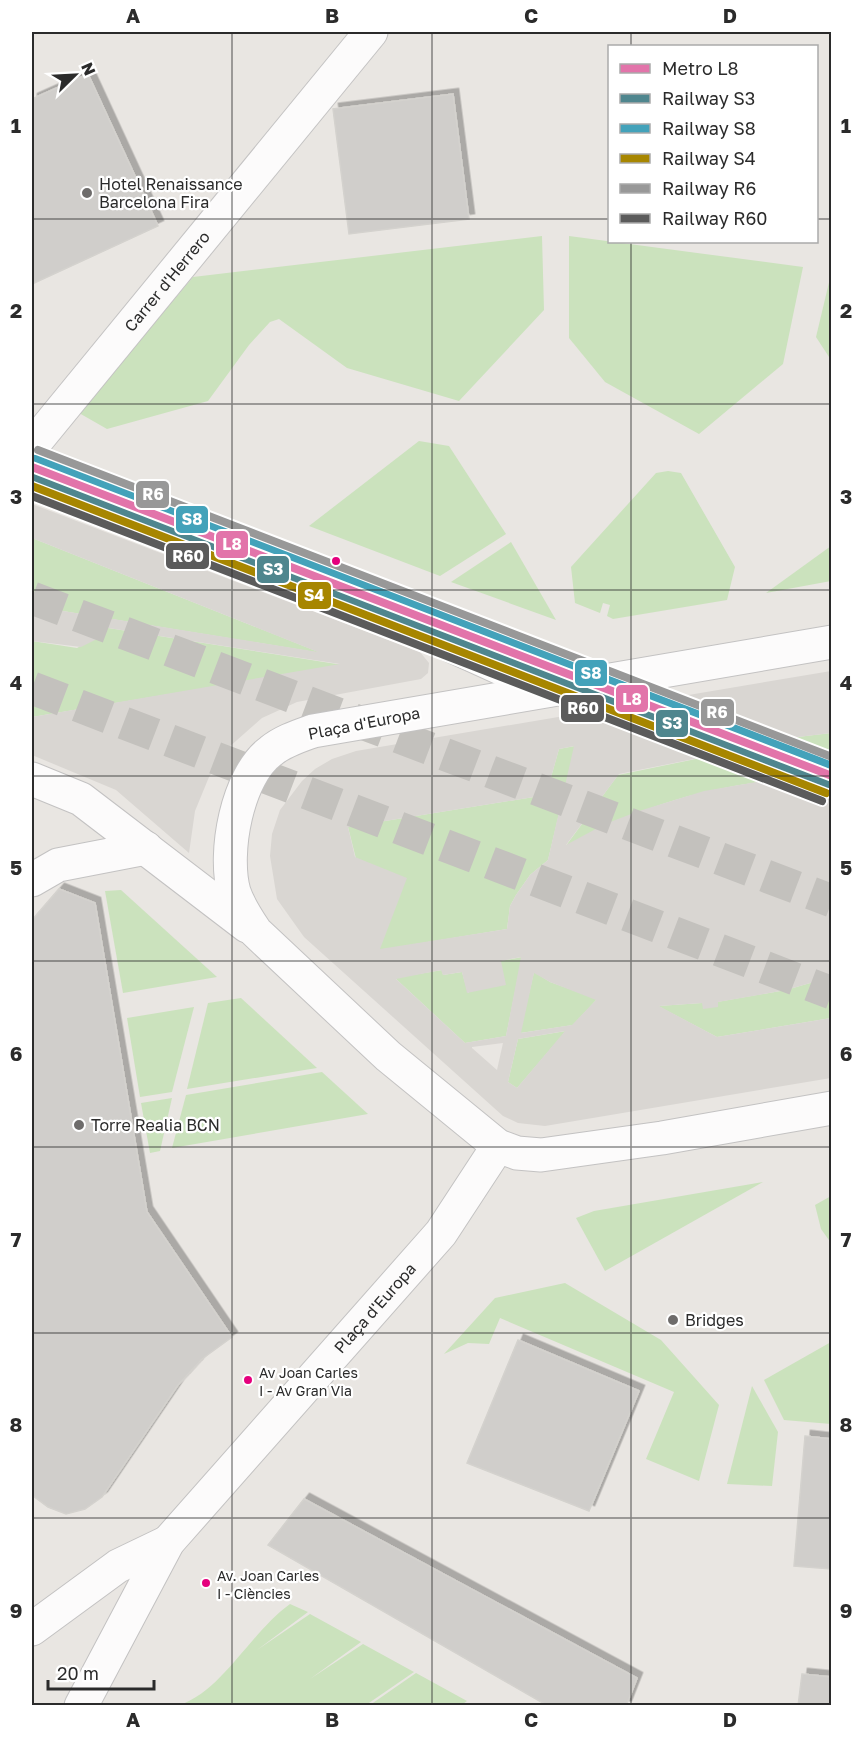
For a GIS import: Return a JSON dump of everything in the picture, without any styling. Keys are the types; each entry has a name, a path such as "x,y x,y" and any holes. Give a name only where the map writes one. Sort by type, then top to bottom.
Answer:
{"main road":[{"name":"Carrer d'Herrero","path":"32,446 371,32"},
{"path":"32,478 428,635 549,690"},
{"name":"Plaça d'Europa","path":"831,642 313,731 270,752 252,775 241,797 231,835 234,891 242,911 256,932 388,1056 498,1146 518,1153 541,1155 662,1138 831,1108"},
{"path":"32,779 81,799 256,932"},
{"path":"32,880 58,865 146,848"},
{"name":"Plaça d'Europa","path":"81,1706 168,1542 441,1233 498,1146"},
{"name":"Plaça d'Europa","path":"32,1629 118,1566 168,1542"}],"green space":[{"path":"542,236 544,310 459,401 347,368 279,319 270,322 249,345 208,401 107,429 79,413 193,277"},
{"path":"569,236 608,241 608,243 803,267 783,364 699,434 605,382 569,338"},
{"path":"831,274 832,360 816,337"},
{"path":"419,441 449,446 506,534 440,576 309,526"},
{"path":"668,471 681,473 735,567 727,600 613,619 607,616 610,605 603,603 600,613 575,603 571,567 656,473"},
{"path":"32,538 321,653 32,606"},
{"path":"511,542 556,620 451,582"},
{"path":"831,546 831,581 766,593"},
{"path":"102,627 343,665 32,717 32,641 77,648 100,635"},
{"path":"831,733 831,779 762,782 694,795 661,804 628,817 565,847 618,775 749,748 756,768 781,739"},
{"path":"575,746 548,860 530,875 516,895 510,906 507,929 379,950 348,827 546,795 559,749"},
{"path":"121,890 217,977 123,993 105,891"},
{"path":"522,957 506,1036 465,1043 395,978 442,970 443,975 462,972 468,993 501,961"},
{"path":"534,972 550,982 597,999 573,1025 520,1033"},
{"path":"831,977 831,1018 717,1037 658,1006 702,1003 718,1007 717,1002 786,990"},
{"path":"241,998 317,1068 187,1089 208,1003"},
{"path":"194,1007 172,1092 140,1097 127,1018"},
{"path":"566,1031 517,1088 508,1082 518,1039"},
{"path":"322,1072 368,1114 172,1148 186,1095"},
{"path":"172,1098 160,1151 150,1153 141,1103"},
{"path":"763,1182 605,1271 576,1218 594,1211"},
{"path":"831,1196 831,1243 821,1229 815,1205"},
{"path":"565,1283 661,1340 719,1405 699,1481 646,1459 674,1392 500,1318 489,1344 468,1343 444,1354 495,1298"},
{"path":"831,1342 831,1424 784,1420 764,1380"},
{"path":"752,1386 778,1432 772,1486 727,1484"},
{"path":"290,1604 308,1612 257,1650 310,1614 361,1642 310,1679 363,1644 414,1672 366,1705 180,1705 210,1687 262,1630"},
{"path":"416,1673 467,1701 460,1706 370,1705"}],"shaded area":[{"path":"32,504 420,652 429,663 428,673 421,679 297,702 262,718 228,748 209,777 195,811 189,853 116,790 32,755 32,717 340,664 102,627 97,639 81,647 32,641 32,606 318,652 32,538"},
{"path":"831,671 831,733 781,739 786,750 778,769 764,771 756,768 749,748 619,774 566,845 605,824 704,791 774,779 831,779 831,977 786,990 718,1002 718,1007 703,1009 702,1003 659,1006 717,1037 831,1018 831,1078 545,1126 518,1123 503,1116 304,937 277,899 270,856 272,834 280,810 302,781 315,769 332,759 356,751","holes":["574,746 548,860 530,875 516,895 510,906 507,929 380,949 407,878 355,857 348,827 546,795 559,749","521,957 506,1036 465,1043 396,979 441,970 443,975 462,972 467,993 506,985 501,961","534,973 550,982 596,1000 572,1025 521,1033","565,1031 517,1088 508,1082 518,1039","503,1043 497,1070 472,1048"]}],"building":[{"name":"Hotel Renaissance Barcelona Fira","path":"88,74 158,226 32,284 32,99"},
{"path":"453,94 469,219 349,234 333,109"},
{"path":"59,889 95,903 147,1212 232,1337 202,1359 178,1385 102,1497 85,1509 66,1514 48,1507 32,1495 32,920"},
{"path":"518,1340 639,1391 589,1511 467,1463"},
{"path":"805,1436 831,1439 831,1569 794,1566"},
{"path":"304,1499 637,1678 626,1706 548,1706 268,1545"},
{"path":"802,1674 831,1677 831,1706 798,1706"}],"tunnel":[{"path":"32,598 832,901"},
{"path":"32,688 832,993"}],"metro line":[{"name":"L8","path":"32,467 832,776"}],"rail line":[{"name":"R6","path":"38,450 832,757"},
{"name":"S8","path":"35,459 832,766"},
{"name":"S3","path":"32,476 829,784"},
{"name":"S4","path":"32,486 826,793"},
{"name":"R60","path":"32,496 822,801"}],"place":[{"name":"Hotel Renaissance Barcelona Fira","path":"87,193"},
{"name":"Torre Realia BCN","path":"79,1125"},
{"name":"Bridges","path":"673,1320"},
{"name":"Av Joan Carles I - Av Gran Via","path":"248,1380"},
{"name":"Av. Joan Carles I - Ciències","path":"206,1583"}]}
